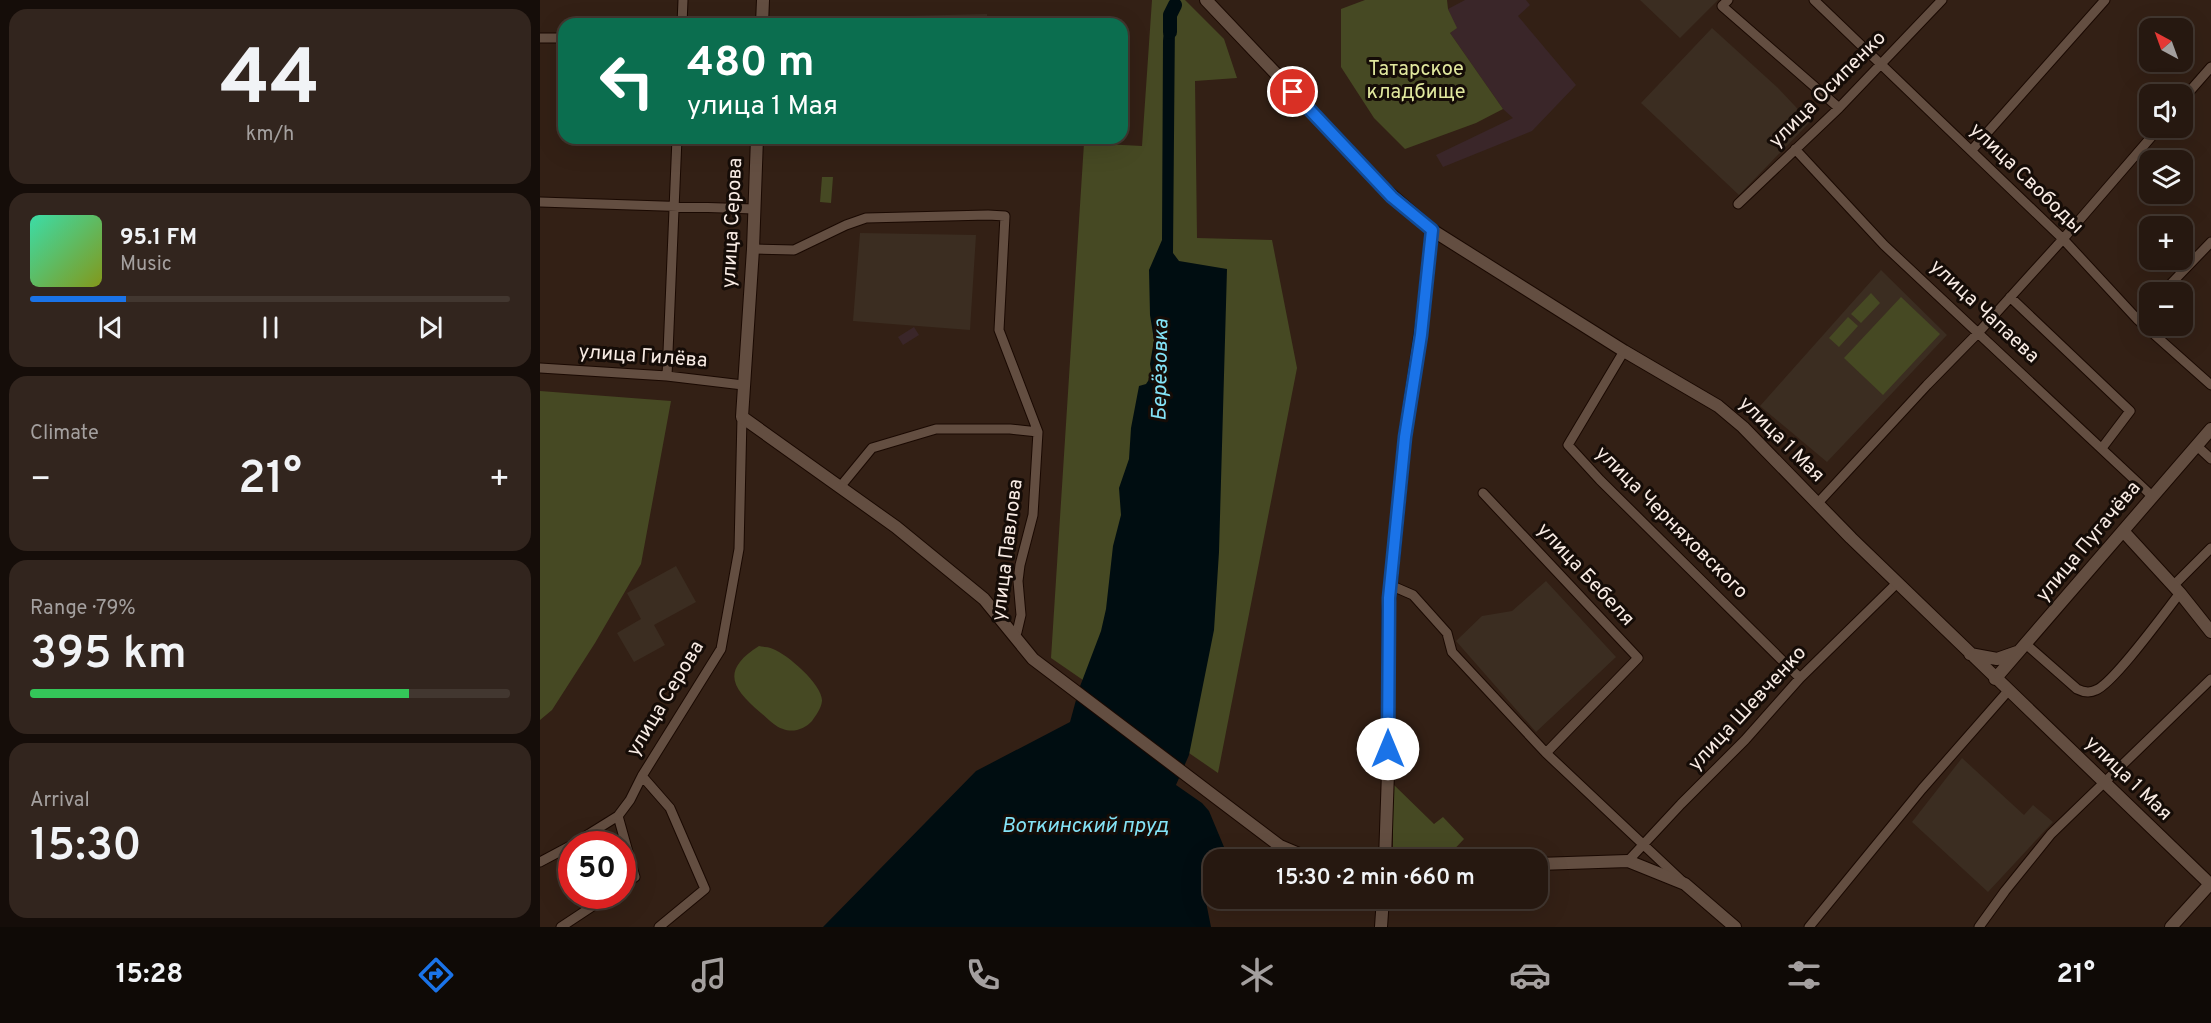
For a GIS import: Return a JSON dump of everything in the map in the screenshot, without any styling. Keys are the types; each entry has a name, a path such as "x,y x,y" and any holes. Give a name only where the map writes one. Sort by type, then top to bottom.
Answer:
{"main road":[{"path":"762,18 763,0"},
{"name":"улица 1 Мая","path":"1206,0 1387,191 1432,230 1623,351 1718,406 1743,427 1817,504 1995,679 2211,884"},
{"name":"улица Серова","path":"742,417 753,249 757,144"},
{"path":"1385,849 1390,585 1405,437 1422,327 1432,230"},
{"path":"742,417 896,527 984,599 1032,659 1253,826 1287,849"},
{"name":"улица Пугачёва","path":"1995,679 2211,429"},
{"path":"2124,532 2211,632"},
{"path":"1969,653 1997,659 2010,656 2025,647"},
{"path":"1548,864 1629,861 1685,884 1735,927"},
{"path":"2171,927 2211,884"},
{"path":"1381,927 1382,909"}],"street":[{"path":"682,18 683,0"},
{"name":"улица Свободы","path":"1814,0 2063,239 2138,320 2211,385"},
{"name":"улица Осипенко","path":"1738,204 1882,65 1942,0"},
{"path":"1971,151 2105,0"},
{"path":"1725,3 1839,108"},
{"path":"540,38 558,38"},
{"path":"2193,87 2211,67"},
{"path":"1817,504 1927,384 1978,333 2150,138"},
{"path":"667,376 677,144"},
{"name":"улица Чапаева","path":"1796,149 1884,245 2153,497"},
{"path":"540,202 754,209"},
{"name":"улица Павлова","path":"753,249 794,250 866,218 1005,216 999,330 1038,432 1033,515 1020,565 1018,581 1021,615 1017,632 1014,635"},
{"path":"2173,282 2211,242"},
{"path":"2010,297 2130,411 2102,448"},
{"name":"улица Черняховского","path":"1623,351 1568,445 1600,480 1800,678"},
{"name":"улица Гилёва","path":"540,368 667,376 743,385"},
{"name":"улица Серова","path":"618,816 630,800 642,776 721,649 739,549 742,417"},
{"path":"840,487 872,448 936,429 1010,429 1038,432"},
{"path":"2197,446 2211,459"},
{"name":"улица Бебеля","path":"1483,493 1638,658 1546,753"},
{"path":"2025,647 2077,689 2083,692 2094,691 2113,676 2176,590 2211,548"},
{"name":"улица Шевченко","path":"1629,861 1745,740 1800,678 1897,583"},
{"path":"1390,585 1413,595 1447,633 1452,652 1546,753 1685,884"},
{"path":"1979,927 2051,834 2211,679"},
{"path":"1809,927 1922,789 2008,691"},
{"path":"642,776 670,808 705,890 658,927"},
{"path":"594,831 618,816 622,831"},
{"path":"540,862 558,852"},
{"path":"561,927 588,909"}],"shaded area":[{"path":"1465,0 1526,0 1530,5 1518,16 1576,85 1532,131 1443,167 1436,155 1513,118 1503,109 1450,33 1456,28 1448,9"},
{"path":"1640,0 1718,0 1680,38"},
{"path":"987,14 987,18 905,18 905,16"},
{"path":"1712,28 1778,88 1810,122 1739,195 1641,103"},
{"path":"860,233 976,235 970,330 853,321"},
{"path":"1881,270 1947,335 1827,462 1760,406"},
{"path":"914,327 919,335 903,345 898,337"},
{"path":"676,566 696,602 654,625 665,645 634,662 617,633 641,619 627,593"},
{"path":"1546,581 1616,657 1536,732 1456,641 1482,616 1512,611"},
{"path":"1962,758 2024,815 2033,805 2053,822 1988,892 1912,822"}],"green space":[{"path":"1152,0 1185,0 1224,39 1237,78 1195,81 1197,238 1272,240 1297,368 1218,773 1051,658 1084,144 1142,146"},
{"name":"Татарское кладбище","path":"1365,0 1447,0 1448,9 1457,28 1450,33 1503,109 1476,123 1405,149 1374,118 1341,67 1341,9"},
{"path":"822,177 833,177 831,203 820,202"},
{"path":"1871,293 1880,303 1861,323 1851,314"},
{"path":"1901,297 1940,334 1883,395 1844,358"},
{"path":"1848,317 1858,326 1839,347 1829,338"},
{"path":"540,391 671,401 641,564 595,643 552,710 540,720"},
{"path":"759,646 771,648 787,657 811,679 821,694 822,701 818,712 812,721 799,730 783,729 771,722 751,704 737,687 735,671 739,663"},
{"path":"1393,784 1434,824 1443,817 1464,839 1454,849 1393,849"}],"water":[{"name":"Воткинский пруд","path":"1165,15 1170,15 1175,18 1173,253 1179,261 1227,269 1219,552 1214,630 1189,755 1176,785 1202,803 1209,811 1224,847 1223,849 1203,849 1203,909 1207,909 1211,927 823,927 976,771 1070,722 1079,689 1101,631 1106,609 1113,546 1121,515 1119,488 1129,459 1131,428 1139,386 1146,384 1152,375 1150,364 1154,340 1150,315 1149,270 1162,240"}],"waterway":[{"name":"Берёзовка","path":"1170,32 1170,15 1175,5"}],"route":[{"path":"1293,92 1392,197 1432,230 1421,335 1405,437 1389,598 1388,749"}]}
